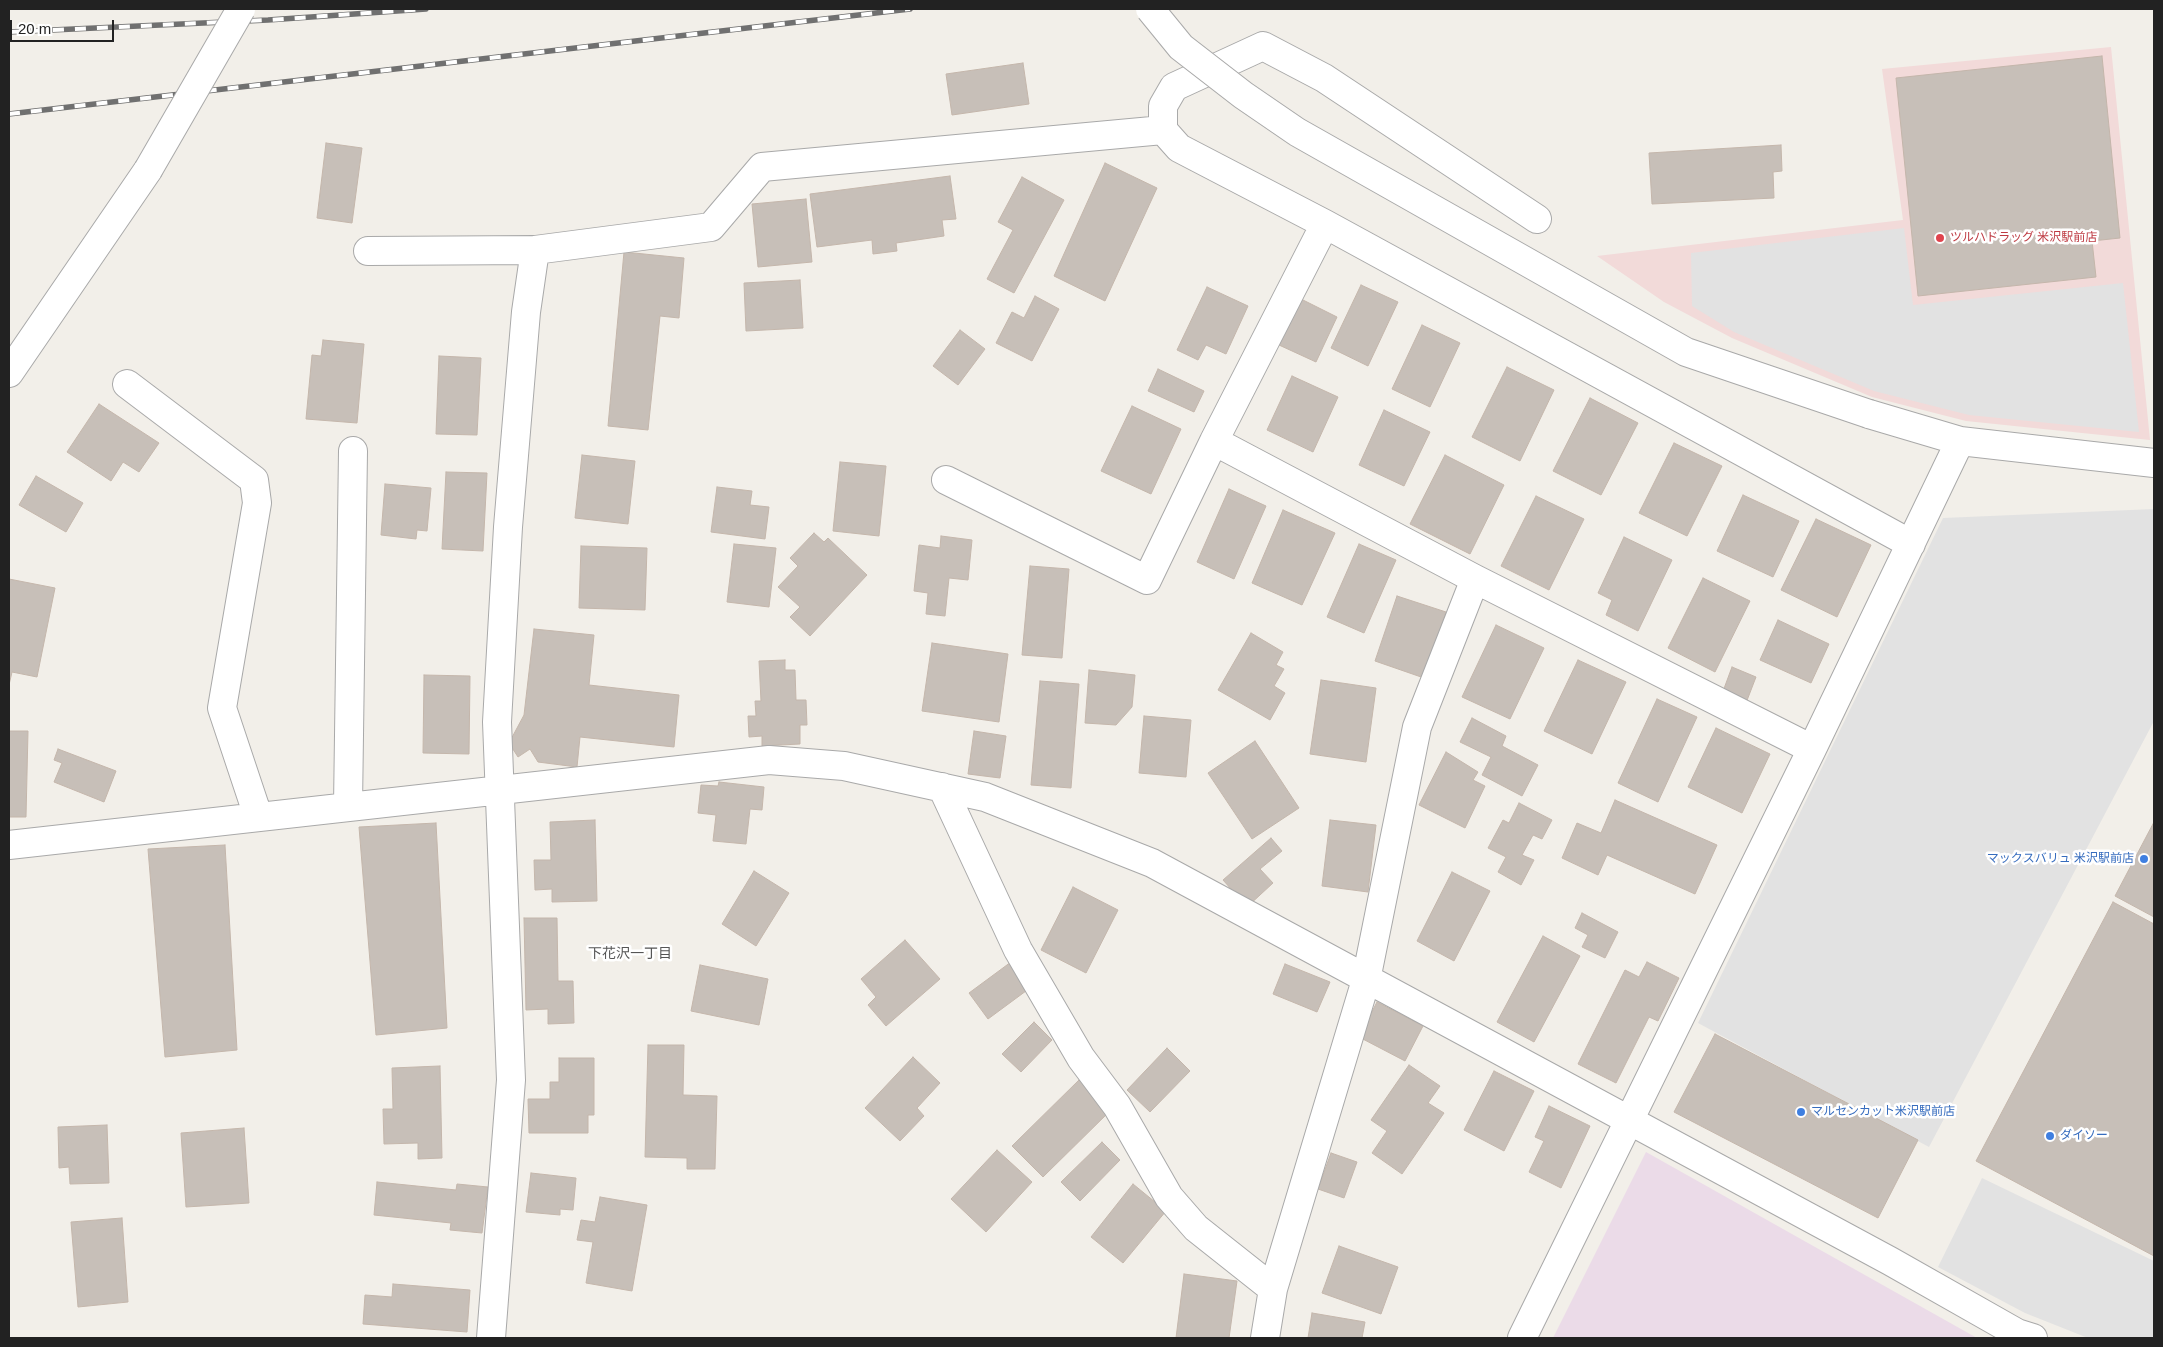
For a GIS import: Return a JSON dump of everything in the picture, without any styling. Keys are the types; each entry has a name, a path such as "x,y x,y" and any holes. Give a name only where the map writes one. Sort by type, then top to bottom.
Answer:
{"street":[{"path":"9,373 148,170 241,9"},
{"path":"1150,9 1181,47 1243,95 1297,132 1686,352 1869,414 1960,441 2154,463"},
{"path":"1537,219 1324,78 1262,46 1174,87 1162,106 1163,130 1179,148 1325,224 1911,544"},
{"path":"368,251 535,250 711,227 762,167 1163,130"},
{"path":"946,480 1147,580 1214,440 1325,224"},
{"path":"491,1338 511,1080 497,722 508,527 526,312 535,250"},
{"path":"127,384 254,480 258,503 222,708 258,816"},
{"path":"1214,440 1476,579 1812,749"},
{"path":"1522,1338 1630,1122 1960,441"},
{"path":"348,806 353,451"},
{"path":"1266,1338 1273,1289 1366,980 1417,727 1476,579"},
{"path":"9,845 769,760 844,766 985,797 1152,863 1890,1261 2017,1333 2033,1338"},
{"path":"942,788 1018,950 1081,1058 1117,1106 1169,1197 1196,1228 1273,1289"}],"shaded area":[{"name":"ツルハドラッグ 米沢駅前店","path":"2111,47 2150,440 1966,421 1872,397 1732,338 1664,302 1597,256 1903,220 1882,69"},
{"path":"1904,228 1913,305 2123,283 2139,432 1969,415 1874,391 1734,332 1692,306 1691,253"},
{"path":"2154,509 2154,721 1929,1147 1698,1023 1943,518"},
{"path":"1646,1152 1977,1338 1553,1338"},
{"path":"1982,1178 2154,1261 2154,1338 2088,1338 2025,1313 1938,1267"}],"building":[{"name":"ツルハドラッグ 米沢駅前店","path":"2102,56 2120,238 2092,241 2096,277 1918,296 1896,78"},
{"path":"1023,63 1029,104 952,115 946,74"},
{"path":"326,143 362,148 352,223 317,218"},
{"path":"1781,145 1782,171 1773,172 1774,198 1652,204 1649,153"},
{"path":"1105,163 1157,188 1105,301 1054,276"},
{"path":"950,176 956,219 942,220 944,236 896,243 897,251 873,254 872,240 817,247 810,194"},
{"path":"1022,177 1064,200 1014,293 987,279 1013,230 998,222"},
{"path":"806,199 812,262 758,267 752,204"},
{"path":"624,252 684,258 679,318 660,316 648,430 608,426"},
{"path":"800,280 803,328 746,331 744,283"},
{"path":"1361,285 1398,302 1368,366 1331,348"},
{"path":"1207,287 1248,306 1226,354 1206,345 1198,360 1177,350"},
{"path":"1035,296 1059,309 1032,361 996,343 1012,312 1024,318"},
{"path":"1301,299 1337,317 1316,362 1279,345"},
{"path":"1422,325 1460,343 1430,407 1392,389"},
{"path":"960,330 985,349 958,385 933,366"},
{"path":"323,340 364,344 357,423 306,419 312,355 321,356"},
{"path":"439,356 481,358 477,435 436,434"},
{"path":"1507,367 1554,390 1520,461 1472,437"},
{"path":"1158,369 1204,391 1194,412 1148,391"},
{"path":"1292,376 1338,397 1313,452 1267,430"},
{"path":"1590,398 1638,423 1601,495 1553,471"},
{"path":"99,404 159,443 139,472 123,462 111,481 67,452"},
{"path":"1132,406 1181,429 1151,494 1101,471"},
{"path":"1384,410 1430,432 1404,486 1359,465"},
{"path":"1674,443 1722,466 1687,536 1639,513"},
{"path":"582,455 635,461 628,524 575,518"},
{"path":"1445,455 1504,485 1470,554 1410,524"},
{"path":"840,462 886,466 879,536 833,531"},
{"path":"446,472 487,473 483,551 442,549"},
{"path":"36,476 83,503 66,532 19,505"},
{"path":"385,484 431,488 427,531 417,530 416,539 381,535"},
{"path":"717,487 752,491 750,505 769,507 765,539 711,532"},
{"path":"1229,489 1266,506 1234,579 1197,562"},
{"path":"1743,495 1799,521 1773,577 1717,551"},
{"path":"1536,496 1584,519 1549,590 1501,566"},
{"path":"1283,510 1335,533 1302,605 1252,583"},
{"path":"1816,519 1871,545 1837,617 1781,590"},
{"path":"814,533 824,542 828,538 867,575 810,636 790,617 800,607 778,587 798,566 790,558"},
{"path":"941,536 972,540 968,580 949,578 945,616 926,614 928,593 914,591 919,545 940,548"},
{"path":"1624,537 1672,560 1638,631 1606,615 1612,600 1598,593"},
{"path":"734,544 776,548 769,607 727,602"},
{"path":"1359,544 1396,560 1364,633 1327,617"},
{"path":"581,546 647,548 645,610 579,608"},
{"path":"1030,566 1069,569 1062,658 1022,655"},
{"path":"1703,578 1750,601 1715,672 1668,648"},
{"path":"9,579 55,588 37,677 12,672 9,685"},
{"path":"1397,596 1446,612 1424,678 1375,661"},
{"path":"1778,620 1829,644 1811,683 1760,660"},
{"path":"1496,625 1544,648 1510,719 1462,697"},
{"path":"534,629 594,635 589,685 679,695 674,747 580,737 577,767 538,762 530,749 518,757 509,743 524,715"},
{"path":"1251,633 1283,652 1276,665 1284,669 1274,686 1285,693 1270,720 1218,690"},
{"path":"932,643 1008,654 999,722 922,711"},
{"path":"785,660 785,670 795,670 796,700 806,700 807,725 800,725 800,744 762,746 762,736 749,737 748,716 756,716 755,701 761,701 759,661"},
{"path":"1578,660 1626,682 1592,754 1544,731"},
{"path":"1732,667 1756,677 1746,703 1722,694"},
{"path":"1089,670 1135,675 1132,707 1116,725 1085,723"},
{"path":"424,675 470,676 469,754 423,753"},
{"path":"1321,680 1376,688 1366,762 1310,754"},
{"path":"1040,681 1079,684 1071,788 1031,785"},
{"path":"1657,699 1697,717 1658,802 1618,783"},
{"path":"1144,716 1191,720 1186,777 1139,773"},
{"path":"1472,718 1506,736 1502,746 1538,765 1522,796 1482,775 1491,757 1460,742"},
{"path":"1716,728 1770,754 1742,813 1688,787"},
{"path":"9,731 28,731 26,817 9,817"},
{"path":"974,731 1006,736 1000,778 968,774"},
{"path":"1255,741 1299,808 1252,839 1208,773"},
{"path":"58,749 116,771 104,802 54,782 62,763 54,760"},
{"path":"1446,752 1478,772 1473,780 1485,786 1465,828 1419,805"},
{"path":"719,782 764,787 762,810 750,809 746,844 713,841 716,815 698,813 701,785 718,786"},
{"path":"1615,800 1717,845 1695,894 1607,855 1598,875 1562,858 1577,823 1601,833"},
{"path":"1519,803 1552,820 1542,839 1533,835 1522,855 1534,860 1521,885 1498,872 1506,857 1488,848 1503,820 1509,823"},
{"path":"595,820 597,901 552,902 552,889 535,890 534,860 551,860 550,822"},
{"path":"1330,820 1376,825 1368,892 1322,886"},
{"name":"マックスバリュ 米沢駅前店","path":"2154,822 2154,917 2115,896"},
{"path":"436,823 447,1028 376,1035 359,827"},
{"path":"1271,838 1282,851 1260,869 1273,883 1247,907 1223,880"},
{"path":"225,845 237,1050 165,1057 148,849"},
{"path":"754,871 789,893 756,946 722,924"},
{"path":"1452,872 1490,891 1454,961 1417,941"},
{"path":"1073,887 1118,910 1086,973 1041,950"},
{"path":"2113,902 2154,924 2154,1256 1976,1161"},
{"path":"1582,913 1618,932 1605,958 1582,947 1588,935 1575,928"},
{"path":"524,918 557,918 558,981 573,981 574,1023 548,1024 548,1009 526,1010"},
{"path":"1543,936 1580,956 1534,1042 1497,1022"},
{"path":"905,940 940,979 886,1026 868,1005 876,997 861,979"},
{"path":"1011,962 1030,988 988,1019 969,993"},
{"path":"1647,962 1679,978 1658,1021 1649,1017 1616,1083 1578,1064 1625,970 1639,977"},
{"path":"1285,964 1330,982 1317,1012 1273,994"},
{"path":"700,965 768,979 759,1025 691,1011"},
{"path":"1377,1002 1423,1026 1405,1061 1359,1037"},
{"path":"1034,1022 1052,1040 1021,1072 1002,1054"},
{"path":"1715,1034 1918,1140 1878,1218 1674,1112"},
{"path":"648,1045 684,1045 683,1095 717,1096 715,1169 687,1169 687,1158 645,1157"},
{"path":"1167,1048 1190,1071 1150,1112 1127,1090"},
{"path":"913,1057 940,1083 917,1108 924,1116 900,1141 865,1108"},
{"path":"559,1058 594,1058 594,1115 588,1115 588,1133 529,1133 528,1099 550,1099 550,1082 559,1082"},
{"path":"1409,1065 1440,1086 1428,1103 1444,1113 1402,1174 1372,1153 1387,1131 1371,1120"},
{"path":"440,1066 442,1158 418,1159 418,1143 384,1144 383,1109 393,1109 392,1068"},
{"path":"1494,1071 1534,1091 1504,1151 1464,1130"},
{"path":"1079,1080 1110,1111 1043,1177 1012,1146"},
{"path":"1549,1106 1590,1126 1561,1188 1529,1172 1544,1141 1535,1137"},
{"path":"107,1125 109,1183 70,1184 69,1167 59,1168 58,1127"},
{"path":"244,1128 249,1203 186,1207 181,1133"},
{"path":"1102,1142 1120,1160 1080,1201 1061,1182"},
{"path":"997,1150 1032,1182 986,1232 951,1199"},
{"path":"1331,1153 1357,1162 1344,1198 1318,1189"},
{"path":"531,1173 576,1178 573,1210 560,1209 560,1215 526,1212"},
{"path":"377,1182 456,1190 457,1184 488,1187 482,1233 450,1230 451,1223 374,1215"},
{"path":"1133,1184 1166,1211 1123,1263 1091,1237"},
{"path":"600,1197 647,1205 632,1291 586,1283 593,1242 577,1240 581,1220 595,1222"},
{"path":"122,1218 128,1302 78,1307 71,1222"},
{"path":"1339,1246 1398,1267 1381,1314 1322,1293"},
{"path":"1184,1274 1237,1281 1229,1338 1176,1338"},
{"path":"393,1284 470,1290 467,1332 363,1324 365,1295 392,1297"},
{"path":"1312,1313 1365,1322 1362,1338 1308,1338"}],"railway":[{"path":"9,32 268,20 426,9"},
{"path":"9,114 910,9"}],"place":[{"name":"ツルハドラッグ 米沢駅前店","path":"1940,238"},
{"name":"マックスバリュ 米沢駅前店","path":"2144,859"},
{"name":"マルセンカット米沢駅前店","path":"1801,1112"},
{"name":"ダイソー","path":"2050,1136"}],"district":[{"name":"下花沢一丁目","path":"630,954"}]}
